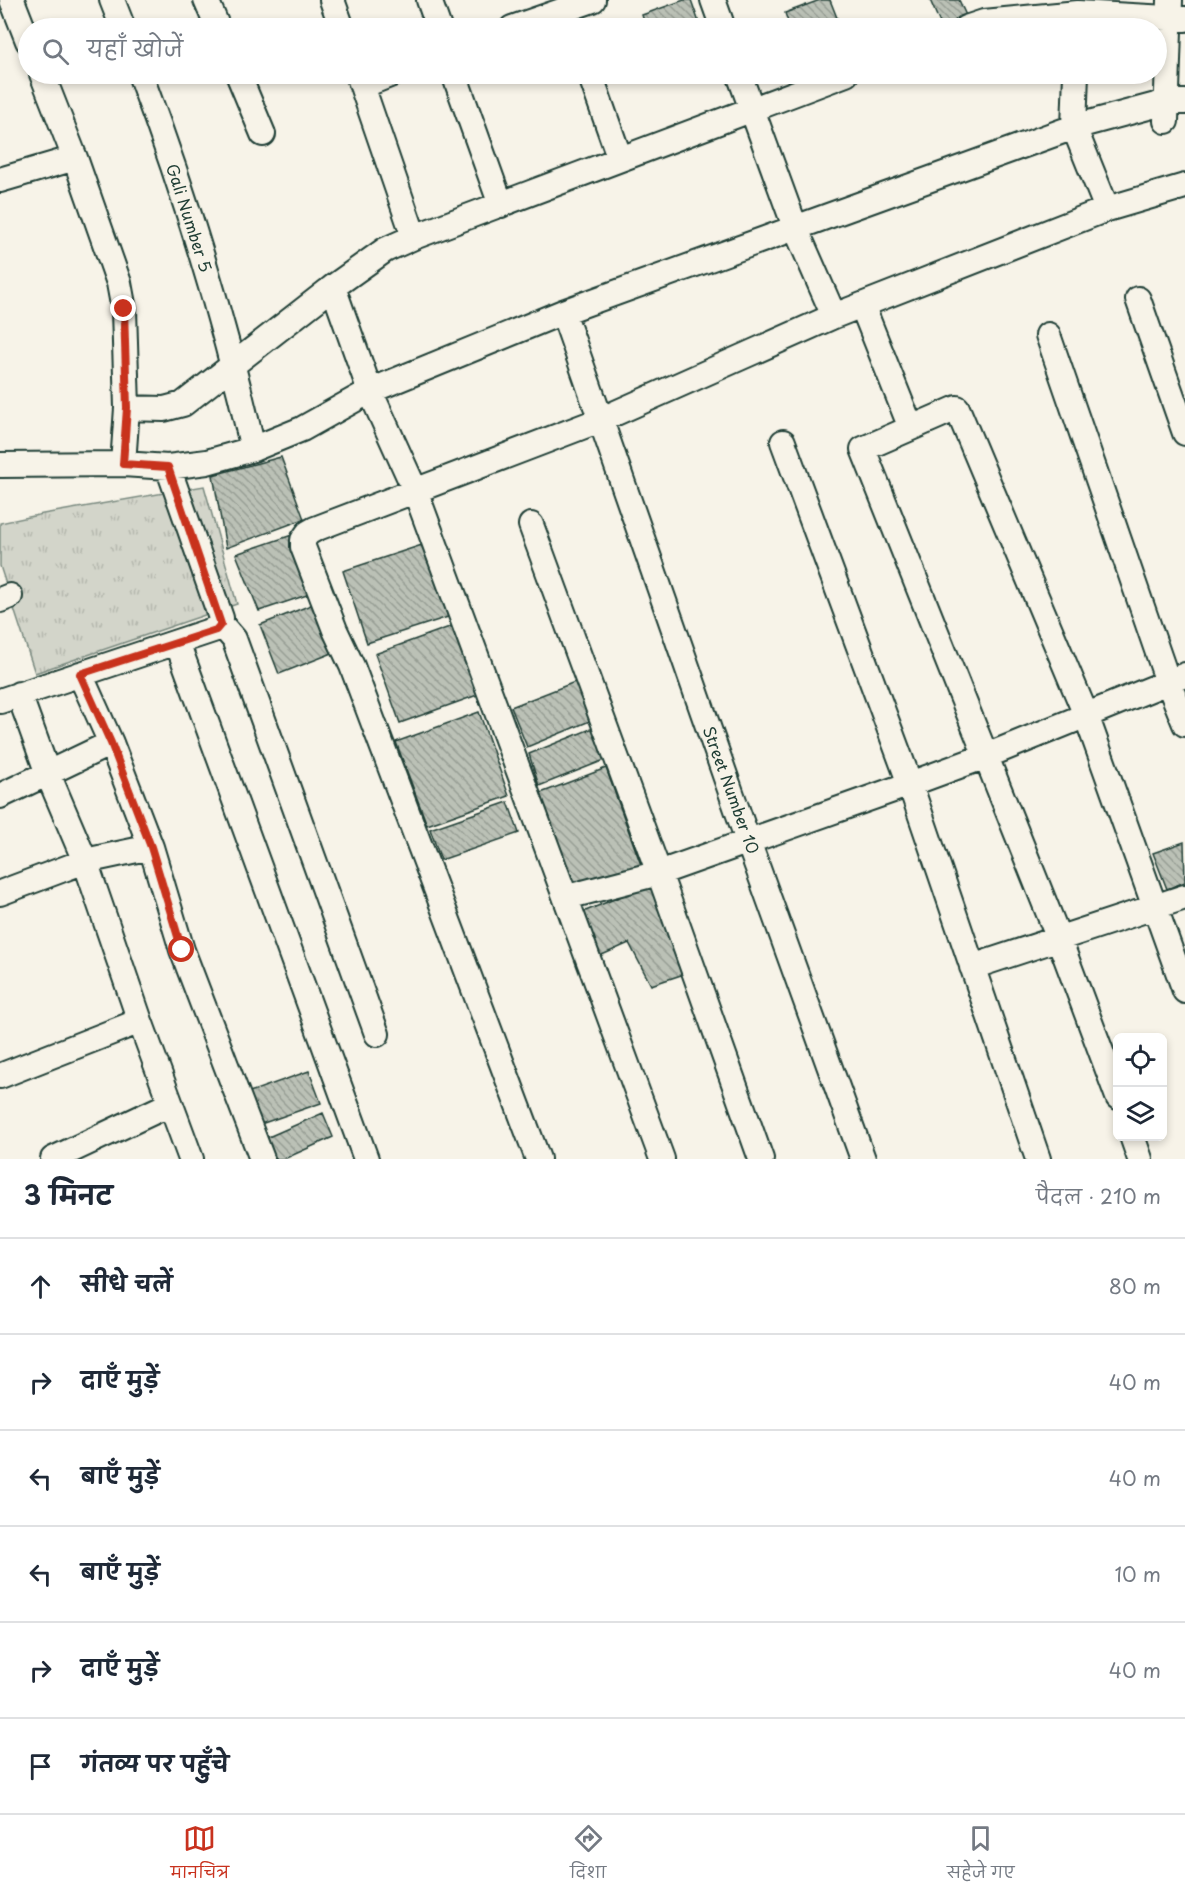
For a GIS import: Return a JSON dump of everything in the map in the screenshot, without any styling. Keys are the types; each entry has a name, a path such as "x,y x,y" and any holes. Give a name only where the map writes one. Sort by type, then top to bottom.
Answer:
{"street":[{"path":"12,0 19,18"},
{"path":"112,0 119,18"},
{"path":"206,0 214,18"},
{"path":"332,0 338,18"},
{"path":"429,0 435,18"},
{"path":"571,18 593,0"},
{"path":"713,0 719,18"},
{"path":"0,465 123,464 168,467 207,462 253,449 302,429 370,391 563,312 1074,127 1172,108 1175,12 1078,14 1031,18"},
{"path":"46,84 119,283 124,309 127,408 123,464"},
{"name":"Gali Number 5","path":"144,84 168,152 233,364 253,449"},
{"path":"242,84 263,134"},
{"path":"361,84 414,237"},
{"path":"458,84 501,205"},
{"path":"594,84 620,159"},
{"path":"743,84 795,227 834,316"},
{"path":"127,408 175,407 192,397 333,287 385,250 819,84"},
{"path":"1076,84 1074,127 1107,209"},
{"path":"0,180 75,158"},
{"path":"538,1159 352,666 335,630 303,547 303,540 315,529 600,420 834,316 1107,209 1185,186"},
{"path":"333,287 370,391 416,490 662,1159"},
{"path":"1138,299 1185,433"},
{"path":"862,305 911,428"},
{"name":"Street Number 10","path":"563,312 748,841 863,1159"},
{"path":"1048,335 1176,679 1185,724"},
{"path":"1114,1087 1059,939 863,448 957,408 1086,715 1185,991"},
{"path":"783,441 910,784 1038,1159"},
{"path":"168,467 221,624 234,639 377,1034"},
{"path":"531,525 761,1159"},
{"path":"191,1159 140,1021 85,861 48,774 10,698 216,630 221,624"},
{"path":"177,642 366,1159"},
{"path":"80,674 111,743 151,847 182,950 262,1159"},
{"path":"567,897 659,873 910,784 987,756 1176,679"},
{"path":"0,796 111,743"},
{"path":"0,893 85,861 151,847"},
{"path":"972,967 1185,897"},
{"path":"0,1076 140,1021"},
{"path":"53,1159 170,1104"},
{"path":"1133,1141 1140,1159"}],"green space":[{"path":"204,486 237,604 35,673 0,566 0,523"}],"building":[{"path":"684,0 691,0 697,18 643,18 642,15"},
{"path":"820,0 830,0 837,18 787,18 785,13"},
{"path":"930,0 959,0 967,18 938,18"},
{"path":"281,457 304,519 226,548 213,475"},
{"path":"292,535 310,594 259,611 236,554"},
{"path":"425,544 448,617 367,643 343,571"},
{"path":"316,603 335,652 279,674 260,625"},
{"path":"455,625 480,694 400,723 375,654"},
{"path":"585,678 597,718 527,747 511,707"},
{"path":"479,712 509,796 427,825 396,742"},
{"path":"598,726 607,759 539,786 529,754"},
{"path":"606,768 641,865 569,894 533,796"},
{"path":"508,802 519,833 441,860 430,829"},
{"path":"1184,842 1185,882 1167,889 1153,853"},
{"path":"653,883 690,972 651,985 629,943 593,959 576,915"},
{"path":"309,1071 321,1103 255,1126 244,1094"},
{"path":"323,1113 333,1137 284,1159 264,1159 257,1142"}],"route":[{"path":"124,309 127,408 123,464 168,467 221,618 221,624 216,630 80,674 111,743 151,847 182,950"}]}
